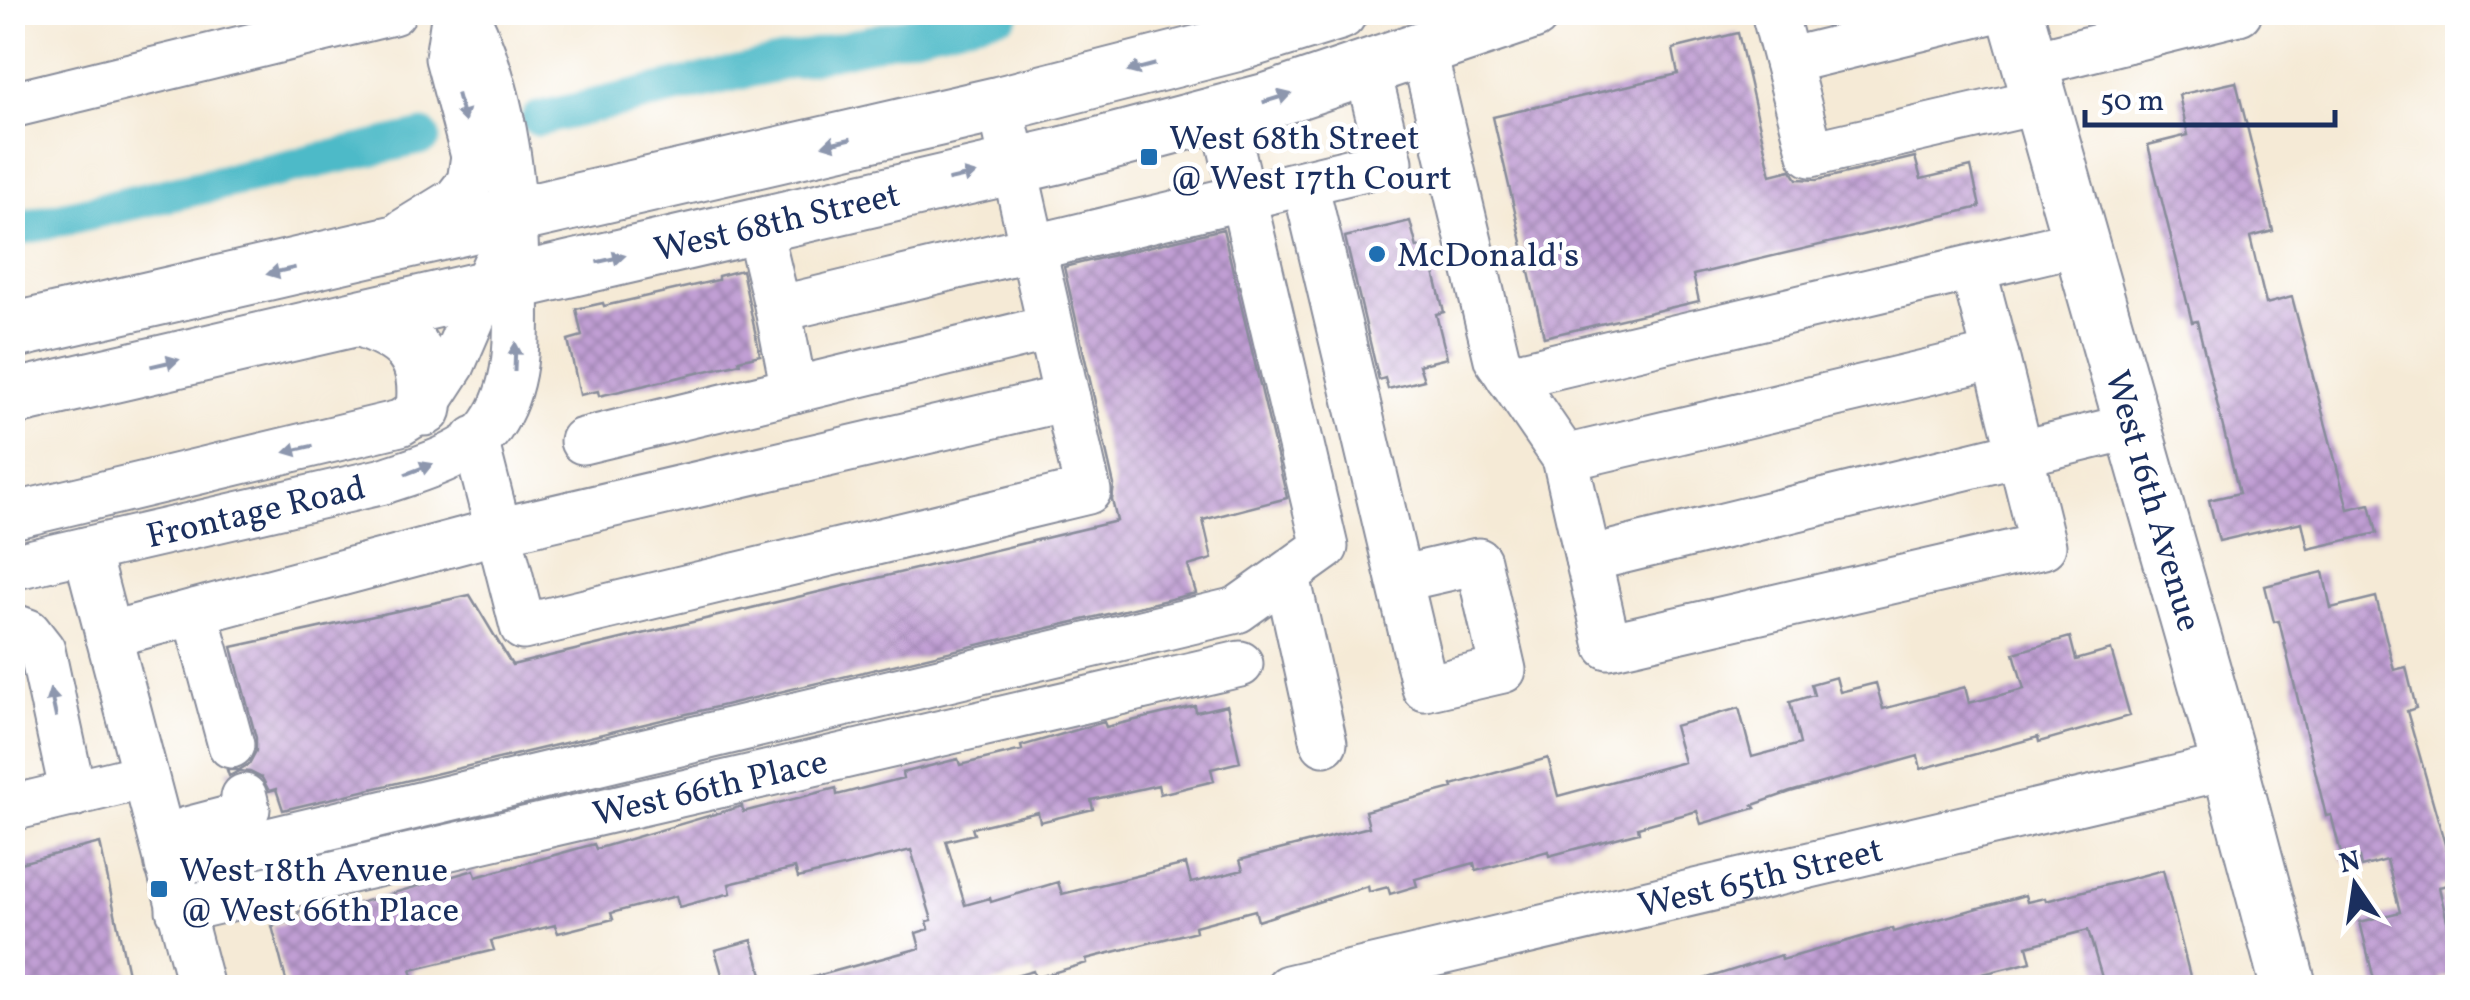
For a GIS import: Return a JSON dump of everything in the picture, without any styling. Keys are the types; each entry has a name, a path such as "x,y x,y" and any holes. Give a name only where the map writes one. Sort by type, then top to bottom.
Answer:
{"main road":[{"name":"West 68th Street","path":"12,331 1000,104 1235,44 1339,12"},
{"name":"West 68th Street","path":"12,398 758,226 1223,112 1532,12"},
{"name":"West 16th Avenue","path":"2015,12 2230,766 2289,988"},
{"path":"359,318 394,330 412,347 424,372 424,408"}],"street":[{"path":"12,106 394,12"},
{"path":"376,249 456,200 470,182 474,156 448,58 455,12"},
{"path":"424,408 500,285 516,218 510,163 482,48 465,12"},
{"path":"1774,12 1811,154 2035,83 2123,26 2239,12"},
{"path":"1787,61 1986,12"},
{"path":"1424,49 1497,360 1565,458 1608,646 2043,546 1973,270"},
{"path":"778,309 1390,162 1367,68"},
{"path":"500,285 514,377 482,433 498,530 523,627 1088,491 1000,104"},
{"path":"164,851 1236,610 1287,576 1325,547 1223,112"},
{"path":"1305,183 1399,579"},
{"path":"758,226 794,390"},
{"path":"1510,377 2081,242"},
{"path":"583,441 1050,328"},
{"path":"1565,458 1996,356"},
{"path":"108,635 498,530 1066,398"},
{"name":"Frontage Road","path":"12,516 378,430 400,423 424,408"},
{"path":"1588,559 2133,426"},
{"name":"Frontage Road","path":"12,567 384,481 425,468 482,433"},
{"path":"143,486 109,512 86,550 201,988"},
{"path":"1287,576 1324,743"},
{"path":"195,612 230,745"},
{"path":"12,626 28,632 42,650 73,794"},
{"name":"West 66th Place","path":"180,910 1240,664"},
{"name":"West 65th Street","path":"1288,988 2230,766"},
{"path":"12,808 145,776"},
{"path":"164,851 244,815 248,810 244,796"}],"building":[{"path":"1738,33 1771,175 1791,170 1797,179 1817,180 1915,157 1921,179 1971,167 1980,207 1693,275 1699,301 1544,337 1493,117 1678,74 1673,49"},
{"path":"2236,82 2273,231 2250,237 2266,304 2292,297 2348,509 2370,504 2377,533 2308,549 2302,522 2219,541 2209,500 2239,493 2148,145 2188,135 2179,95"},
{"path":"1410,221 1417,248 1427,245 1444,312 1436,314 1447,358 1419,365 1424,380 1388,389 1385,378 1379,380 1345,237"},
{"path":"1223,229 1287,498 1203,520 1212,559 1188,566 1196,593 283,810 276,789 269,791 262,778 239,771 229,776 227,770 239,770 249,764 256,751 232,647 470,595 512,665 1117,521 1112,500 1114,485 1064,267"},
{"path":"742,270 760,355 599,396 598,391 580,395 568,340 582,336 576,309 718,280 718,276"},
{"path":"2323,572 2331,608 2376,597 2394,670 2406,667 2416,708 2407,711 2456,883 2439,887 2452,942 2458,940 2458,974 2439,978 2442,988 2376,988 2360,922 2400,912 2387,860 2361,867 2359,858 2343,861 2331,815 2326,816 2279,621 2274,622 2265,586"},
{"path":"2070,637 2076,660 2111,650 2130,716 1921,769 1918,756 1790,792 1753,805 1755,808 1701,824 1697,811 1638,827 1639,832 1549,856 1548,851 1476,871 1474,863 1415,879 1417,886 1390,894 1388,887 1369,892 1368,886 1258,921 1255,910 1195,926 1196,931 1086,959 1087,963 1035,978 1033,971 974,988 808,988 806,979 920,948 916,933 929,929 927,921 932,920 911,850 798,878 795,868 729,884 731,893 679,907 676,896 611,913 613,919 558,933 555,925 491,941 494,950 411,970 417,988 288,988 272,926 300,919 298,912 351,898 352,905 474,870 476,877 594,844 596,849 742,806 743,812 836,788 837,795 958,759 960,765 1022,750 1021,746 1104,722 1106,727 1195,706 1196,712 1227,705 1240,762 1211,769 1214,781 1160,794 1158,785 1091,800 1093,809 1040,822 1038,812 972,828 974,834 946,841 965,905 990,898 991,902 1058,882 1062,894 1186,864 1191,883 1243,870 1240,860 1369,827 1365,811 1548,758 1558,796 1684,762 1674,726 1739,708 1752,757 1800,744 1790,702 1814,695 1811,684 1836,677 1840,692 1876,683 1883,709 1965,687 1969,703 2024,689 2014,653"},
{"path":"100,843 131,988 12,988 12,865"},
{"path":"2163,870 2193,988 2105,988 2088,930 2027,946 2031,962 1927,988 1695,988 1694,982 1781,955 1782,960 2025,895 2027,902 2045,898 2046,901"},
{"path":"752,940 766,988 726,988 715,950"}],"waterway":[{"path":"538,119 1003,12"},
{"path":"12,230 423,137"}],"place":[{"name":"West 68th Street @ West 17th Court","path":"1149,157"},
{"name":"McDonald's","path":"1377,254"},
{"name":"West 18th Avenue @ West 66th Place","path":"159,889"}]}
